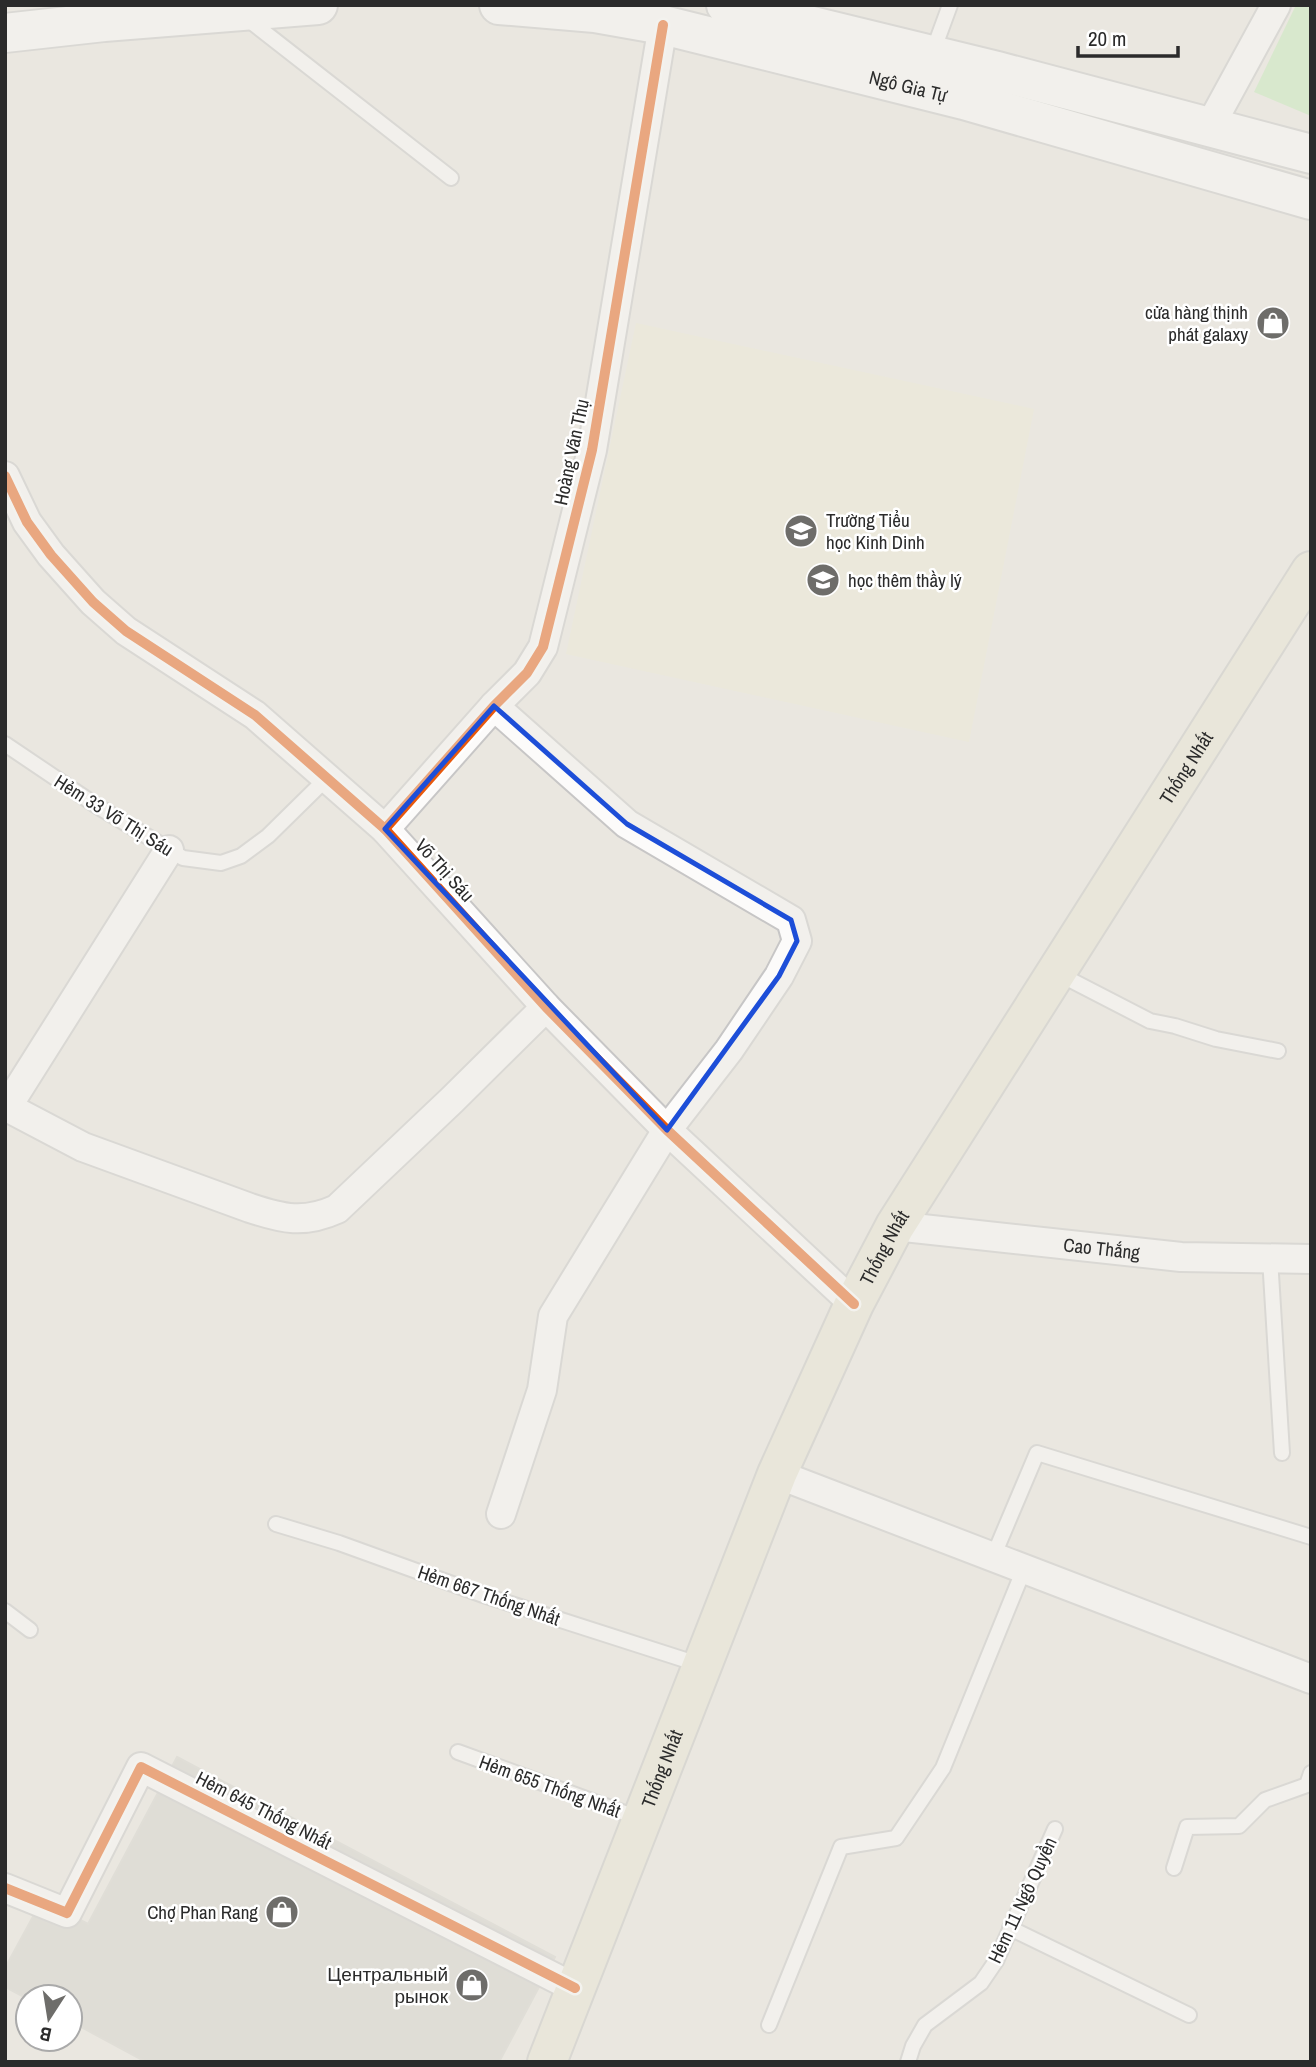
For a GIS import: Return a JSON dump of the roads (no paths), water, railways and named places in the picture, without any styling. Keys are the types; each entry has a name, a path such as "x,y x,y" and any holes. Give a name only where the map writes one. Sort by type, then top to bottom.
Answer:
{"main road":[{"path":"5,33 64,16 318,5"},
{"name":"Ngô Gia Tự","path":"499,5 595,13 665,15 993,89 1210,126 1311,154"},
{"name":"Ngô Gia Tự","path":"726,5 932,55 993,89 1199,167 1311,200"},
{"path":"1199,167 1210,126"},
{"name":"Thống Nhất","path":"547,2062 777,1474 853,1304 895,1226 1309,579"}],"street":[{"path":"1210,126 1276,5"},
{"name":"Hoàng Văn Thụ","path":"385,829 494,706 527,673 543,647 592,450 665,15"},
{"name":"Võ Thị Sáu","path":"5,476 27,522 51,555 93,602 126,631 255,715 385,829 546,1007 667,1130 853,1304"},
{"path":"494,706 627,824 791,920 797,941 779,976 729,1050 667,1130 553,1317 542,1390 501,1514"},
{"path":"169,850 6,1107 83,1147 278,1217 297,1220 321,1217 337,1209 453,1100 546,1007"},
{"name":"Cao Thắng","path":"895,1226 1181,1257 1311,1259"},
{"path":"777,1474 1311,1679"},
{"name":"Hẻm 645 Thống Nhất","path":"5,1888 67,1913 141,1767 575,1988"}],"lane":[{"path":"932,55 950,5"},
{"path":"238,8 450,178"},
{"name":"Hẻm 33 Võ Thị Sáu","path":"5,744 97,806 183,858 221,863 241,856 268,836 327,778"},
{"path":"1056,973 1150,1021 1216,1039 1278,1051"},
{"path":"1270,1258 1282,1453"},
{"path":"993,1557 1037,1453 1311,1537"},
{"name":"Hẻm 667 Thống Nhất","path":"276,1524 339,1543 483,1595 703,1665"},
{"path":"769,2025 841,1847 896,1838 943,1768 1024,1569"},
{"path":"5,1611 30,1629"},
{"name":"Hẻm 655 Thống Nhất","path":"458,1752 642,1819"},
{"path":"1174,1868 1187,1827 1240,1826 1265,1800 1307,1785 1311,1773"},
{"name":"Hẻm 11 Ngô Quyền","path":"908,2062 913,2046 925,2025 981,1983 996,1961 1055,1829"},
{"path":"1010,1928 1189,2015"}],"place":[{"name":"cửa hàng thịnh phát galaxy","path":"1273,323"},
{"name":"Trường Tiểu học Kinh Dinh","path":"801,531"},
{"name":"học thêm thầy lý","path":"823,580"},
{"name":"Chợ Phan Rang","path":"282,1912"},
{"name":"Центральный рынок","path":"472,1985"}]}
